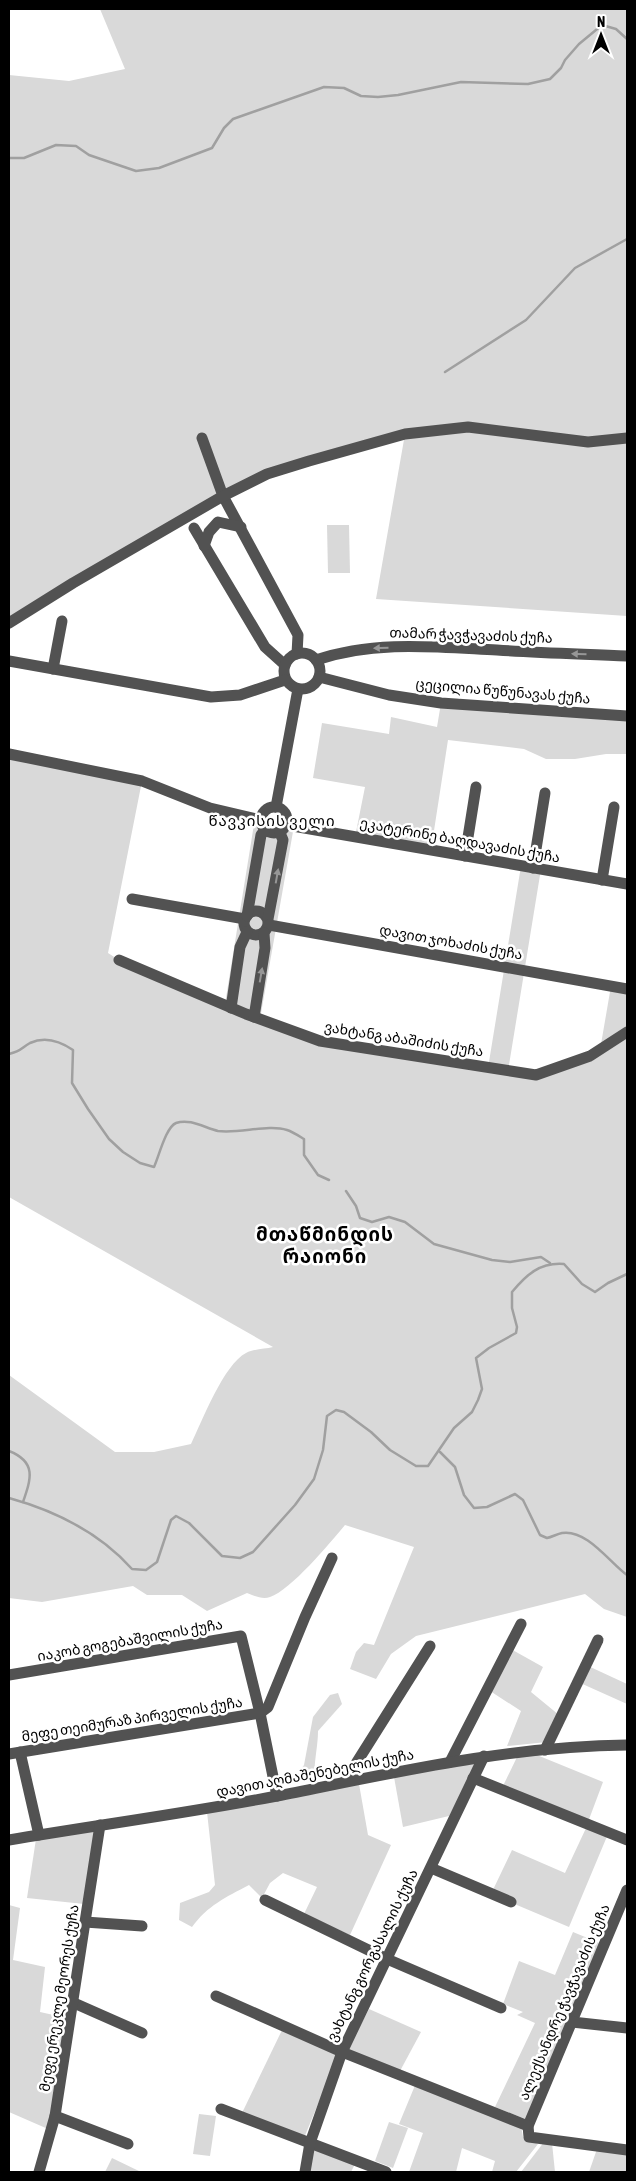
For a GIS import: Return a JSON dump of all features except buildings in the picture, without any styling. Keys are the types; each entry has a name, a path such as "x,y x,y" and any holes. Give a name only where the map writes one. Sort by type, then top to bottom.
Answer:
{"street":[{"path":"9,624 73,583 224,496 267,474 405,434 468,427 588,442 627,438"},
{"path":"202,438 224,496 298,635 297,654"},
{"path":"204,546 209,532 218,522 241,527"},
{"path":"194,528 265,647 285,664"},
{"path":"53,669 62,621"},
{"name":"თამარ ჭავჭავაძის ქუჩა","path":"316,660 335,653 364,648 426,646 627,656"},
{"path":"297,654 310,656 316,660 320,671 319,676 311,687 298,690 285,680 283,672 285,664 297,654"},
{"path":"9,661 210,697 240,696 285,680"},
{"name":"ცეცილია წუწუნავას ქუჩა","path":"319,676 389,695 441,703 627,716"},
{"path":"276,807 298,690"},
{"path":"9,754 142,781 210,808 263,825 270,834 283,829"},
{"path":"465,856 476,787"},
{"path":"533,868 545,794"},
{"path":"267,925 255,936 247,932 244,925 264,811 276,807"},
{"path":"254,1017 266,948 267,925 283,840 283,829 287,816 276,807"},
{"path":"602,880 614,807"},
{"name":"ეკატერინე ბაღდავაძის ქუჩა","path":"283,829 465,856 627,884"},
{"path":"132,899 246,917 257,911 262,913 267,925"},
{"name":"დავით ჯოხაძის ქუჩა","path":"267,925 627,989"},
{"path":"231,1008 240,947 247,932"},
{"name":"ვახტანგ აბაშიძის ქუჩა","path":"119,960 231,1008 320,1041 536,1076 590,1056 627,1032"},
{"path":"260,1713 268,1707 304,1617 332,1558"},
{"path":"450,1762 521,1624"},
{"name":"იაკობ გოგებაშვილის ქუჩა","path":"9,1675 241,1636 260,1713 277,1796"},
{"path":"546,1750 598,1640"},
{"path":"345,1781 430,1646"},
{"name":"მეფე თეიმურაზ პირველის ქუჩა","path":"15,1753 260,1713"},
{"name":"დავით აღმაშენებელის ქუჩა","path":"9,1840 277,1796 345,1781 484,1756 596,1745 627,1745"},
{"path":"15,1753 39,1835"},
{"name":"ვახტანგ გორგასალის ქუჩა","path":"305,2172 310,2143 342,2052 484,1756"},
{"path":"473,1778 627,1840"},
{"name":"მეფე ერეკლე მეორეს ქუჩა","path":"38,2172 55,2116 100,1826"},
{"path":"430,1868 511,1902"},
{"name":"ალექსანდრე ჭავჭავაძის ქუჩა","path":"528,2126 624,1906 627,1890"},
{"path":"265,1900 387,1959 501,2008"},
{"path":"85,1922 142,1926"},
{"path":"216,1996 342,2052 528,2126 529,2137 627,2150"},
{"path":"74,2003 142,2033"},
{"path":"572,2022 627,2028"},
{"path":"221,2109 386,2172"},
{"path":"55,2116 128,2144"}],"shaded area":[{"path":"100,9 627,9 627,616 376,599 405,434 267,474 9,623 9,75 69,81 125,69"},
{"path":"327,525 349,525 350,573 328,573"},
{"path":"441,703 627,716 627,754 606,754 575,759 546,759 524,749 448,740 431,850 355,837 365,787 313,778 322,723 389,734 391,717 437,727"},
{"path":"9,754 142,781 108,953 119,960 225,1004 255,818 262,826 294,826 260,1019 320,1041 488,1068 521,866 541,869 508,1071 536,1075 600,1050 611,986 627,989 627,1617 604,1609 585,1594 416,1636 391,1654 376,1679 350,1669 356,1652 364,1643 374,1645 414,1547 345,1525 310,1565 279,1593 264,1598 247,1593 207,1611 182,1595 147,1595 133,1586 42,1602 9,1598 9,1375 115,1452 154,1452 191,1444 214,1394 238,1359 246,1353 273,1347 9,1197"},
{"path":"509,1648 543,1667 531,1692 559,1715 547,1742 507,1746 521,1711 487,1689"},
{"path":"586,1665 627,1684 627,1704 578,1682"},
{"path":"338,1693 342,1704 318,1731 315,1780 293,1781 304,1765 313,1717 330,1695"},
{"path":"532,1753 603,1782 588,1822 502,1788 518,1755"},
{"path":"478,1761 449,1816 403,1827 394,1777"},
{"path":"359,1784 368,1835 391,1845 350,1935 304,1914 317,1887 283,1873 270,1883 262,1898 249,1885 225,1898 204,1913 192,1927 179,1920 180,1903 209,1892 215,1885 207,1812"},
{"path":"587,1826 608,1834 569,1927 491,1894 512,1850 565,1873"},
{"path":"96,1829 84,1904 27,1898 36,1839"},
{"path":"9,1905 20,1908 13,1960 45,1967 40,2012 67,2018 48,2129 9,2112"},
{"path":"573,1932 602,1944 528,2120 495,2107 535,2023 517,2015 523,2012 503,2004 519,1961 555,1975"},
{"path":"369,2009 421,2032 400,2071 347,2051"},
{"path":"283,2028 339,2053 304,2138 242,2113"},
{"path":"416,2083 521,2126 523,2137 538,2144 516,2172 492,2172 495,2161 462,2148 456,2172 409,2172 423,2133 399,2124"},
{"path":"199,2114 216,2116 210,2156 193,2154"},
{"path":"389,2122 408,2128 393,2168 375,2161"},
{"path":"544,2142 552,2143 555,2172 521,2172"},
{"path":"311,2146 355,2164 351,2172 308,2172"},
{"path":"597,2149 627,2153 627,2172 589,2172"},
{"path":"112,2158 141,2172 105,2172"}],"waterway":[{"path":"9,158 24,158 56,145 76,146 89,155 136,171 159,168 212,148 224,128 233,119 324,87 344,88 361,96 378,97 398,95 461,82 528,84 550,79 579,44 602,25 616,29 627,39"},
{"path":"445,372 526,320 575,268 627,239"},
{"path":"9,1054 19,1051 30,1043 41,1040 52,1040 73,1050 72,1083 109,1139 123,1152 140,1163 154,1167 166,1136 176,1123 187,1122 226,1132 279,1128 304,1139 304,1155 318,1175 329,1180"},
{"path":"346,1191 356,1206 360,1218 372,1222 389,1217 405,1222 434,1244 492,1260 510,1262 541,1257 550,1263"},
{"path":"9,1498 43,1509 76,1524 105,1544 132,1569 146,1570 157,1562 171,1520 176,1516 189,1523 222,1556 240,1558 253,1552 295,1505 314,1479 323,1450 327,1416 336,1410 344,1412 371,1432 390,1450 416,1466 428,1466 454,1428 472,1412 478,1400 482,1389 476,1358 489,1348 516,1333 517,1327 512,1308 512,1292 528,1275 541,1267 564,1264 582,1284 595,1292 627,1274"},
{"path":"9,1451 24,1460 30,1472 23,1502"},
{"path":"440,1452 455,1467 464,1495 474,1508 487,1507 515,1494 523,1500 540,1535 547,1538 562,1533 580,1536 598,1548 627,1575"}],"district":[{"name":"წავკისის ველი","path":"272,820"},
{"name":"მთაწმინდის რაიონი","path":"325,1245"}]}
